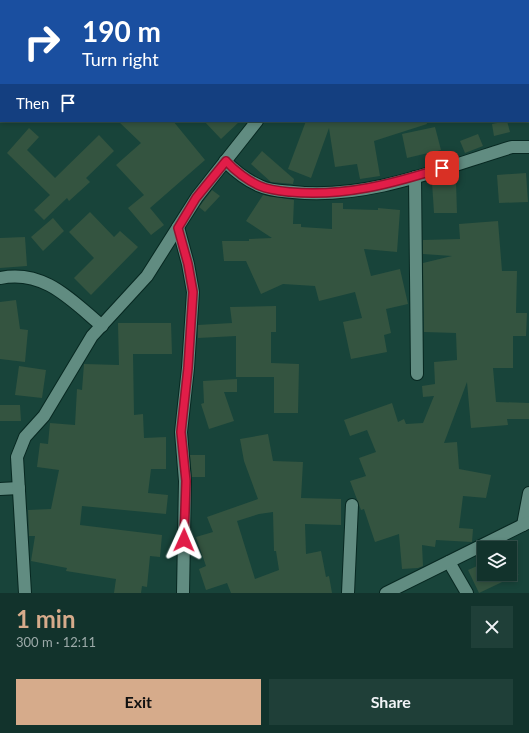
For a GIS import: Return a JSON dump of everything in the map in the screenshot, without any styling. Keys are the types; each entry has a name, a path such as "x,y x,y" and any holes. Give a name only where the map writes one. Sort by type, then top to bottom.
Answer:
{"street":[{"path":"26,593 18,457 25,437 44,416 92,336 147,276 196,198 256,122"},
{"path":"226,161 232,168 260,186 277,190 306,193 366,189 414,177 512,147 529,147"},
{"path":"414,177 417,374"},
{"path":"178,228 188,264 193,292 188,368 181,432 186,481 183,593"},
{"path":"0,278 9,276 42,280 61,291 102,326"},
{"path":"0,489 19,488"},
{"path":"386,593 526,524 529,493"},
{"path":"348,593 352,505"},
{"path":"449,562 467,593"}],"building":[{"path":"119,122 174,122 205,160 150,208 164,225 151,235 128,208 144,195 116,165 141,143"},
{"path":"205,122 239,122 221,139"},
{"path":"306,122 426,122 427,124 374,141 380,176 360,179 357,164 335,167 329,128 311,178 288,169"},
{"path":"507,122 510,132 494,136 492,124"},
{"path":"435,127 441,150 407,158 402,134"},
{"path":"29,128 39,137 27,150 55,178 99,135 114,151 86,178 90,182 69,201 67,198 44,220 34,210 50,195 7,153"},
{"path":"478,134 483,146 465,153 460,141"},
{"path":"262,151 294,179 293,184 271,182 251,164"},
{"path":"526,173 528,202 499,203 497,175"},
{"path":"432,182 456,182 457,213 434,213"},
{"path":"212,190 220,196 205,212 199,207"},
{"path":"263,195 294,200 293,224 301,224 301,227 332,229 332,203 343,203 343,209 378,210 378,208 400,210 397,252 364,249 371,276 400,269 408,304 386,309 391,333 384,335 387,352 351,359 343,322 362,318 355,292 319,301 315,286 283,284 261,294 246,261 224,261 222,241 249,241 249,239 272,238 246,221"},
{"path":"90,212 114,237 120,231 138,247 91,295 74,278 94,258 69,232"},
{"path":"53,218 64,231 43,251 31,237"},
{"path":"498,221 502,271 517,271 516,313 527,313 526,336 513,336 513,368 493,368 496,402 529,403 529,419 507,419 508,425 471,428 467,382 444,443 457,442 459,469 491,475 486,498 463,496 459,528 473,529 472,542 436,540 435,547 422,545 423,566 418,568 402,569 399,534 375,542 364,509 361,510 350,481 366,476 359,458 376,452 367,430 350,436 344,420 392,403 398,422 404,419 406,424 423,423 434,396 423,397 422,386 435,384 434,362 457,360 456,333 424,332 423,263 452,256 423,254 423,240 460,239 459,224"},
{"path":"25,237 27,266 0,268 0,238"},
{"path":"16,300 20,329 28,330 25,362 0,359 0,302"},
{"path":"276,306 276,332 271,332 271,363 299,364 298,413 274,413 274,377 236,377 236,336 198,338 198,325 232,323 230,307"},
{"path":"118,323 171,323 172,354 133,354 134,415 143,414 144,438 166,437 166,469 151,469 148,493 168,495 166,514 82,506 80,525 162,535 160,557 150,556 147,587 142,586 141,593 114,593 116,579 66,571 67,568 31,561 35,536 29,536 28,510 51,509 59,470 37,467 40,443 48,444 50,423 75,425 77,389 82,390 84,364 119,365"},
{"path":"19,366 46,370 42,398 15,395"},
{"path":"237,379 237,392 224,392 234,421 209,429 201,404 204,403 203,381"},
{"path":"0,405 20,405 21,421 0,421"},
{"path":"268,434 273,461 303,462 301,498 341,499 341,525 305,524 306,554 321,551 326,577 329,576 332,593 231,593 227,583 206,590 199,569 206,566 196,537 213,532 207,517 258,499 244,461 240,439","holes":["273,512 274,551 276,551 279,570 255,579 237,521 259,514"]},
{"path":"190,455 205,455 205,477 192,477"},
{"path":"477,566 477,581 504,581 479,593 468,570"}],"route":[{"path":"184,540 186,481 181,432 188,368 193,292 188,264 178,228 196,198 226,161 232,168 260,186 277,190 306,193 366,189 414,177 442,168"}]}
